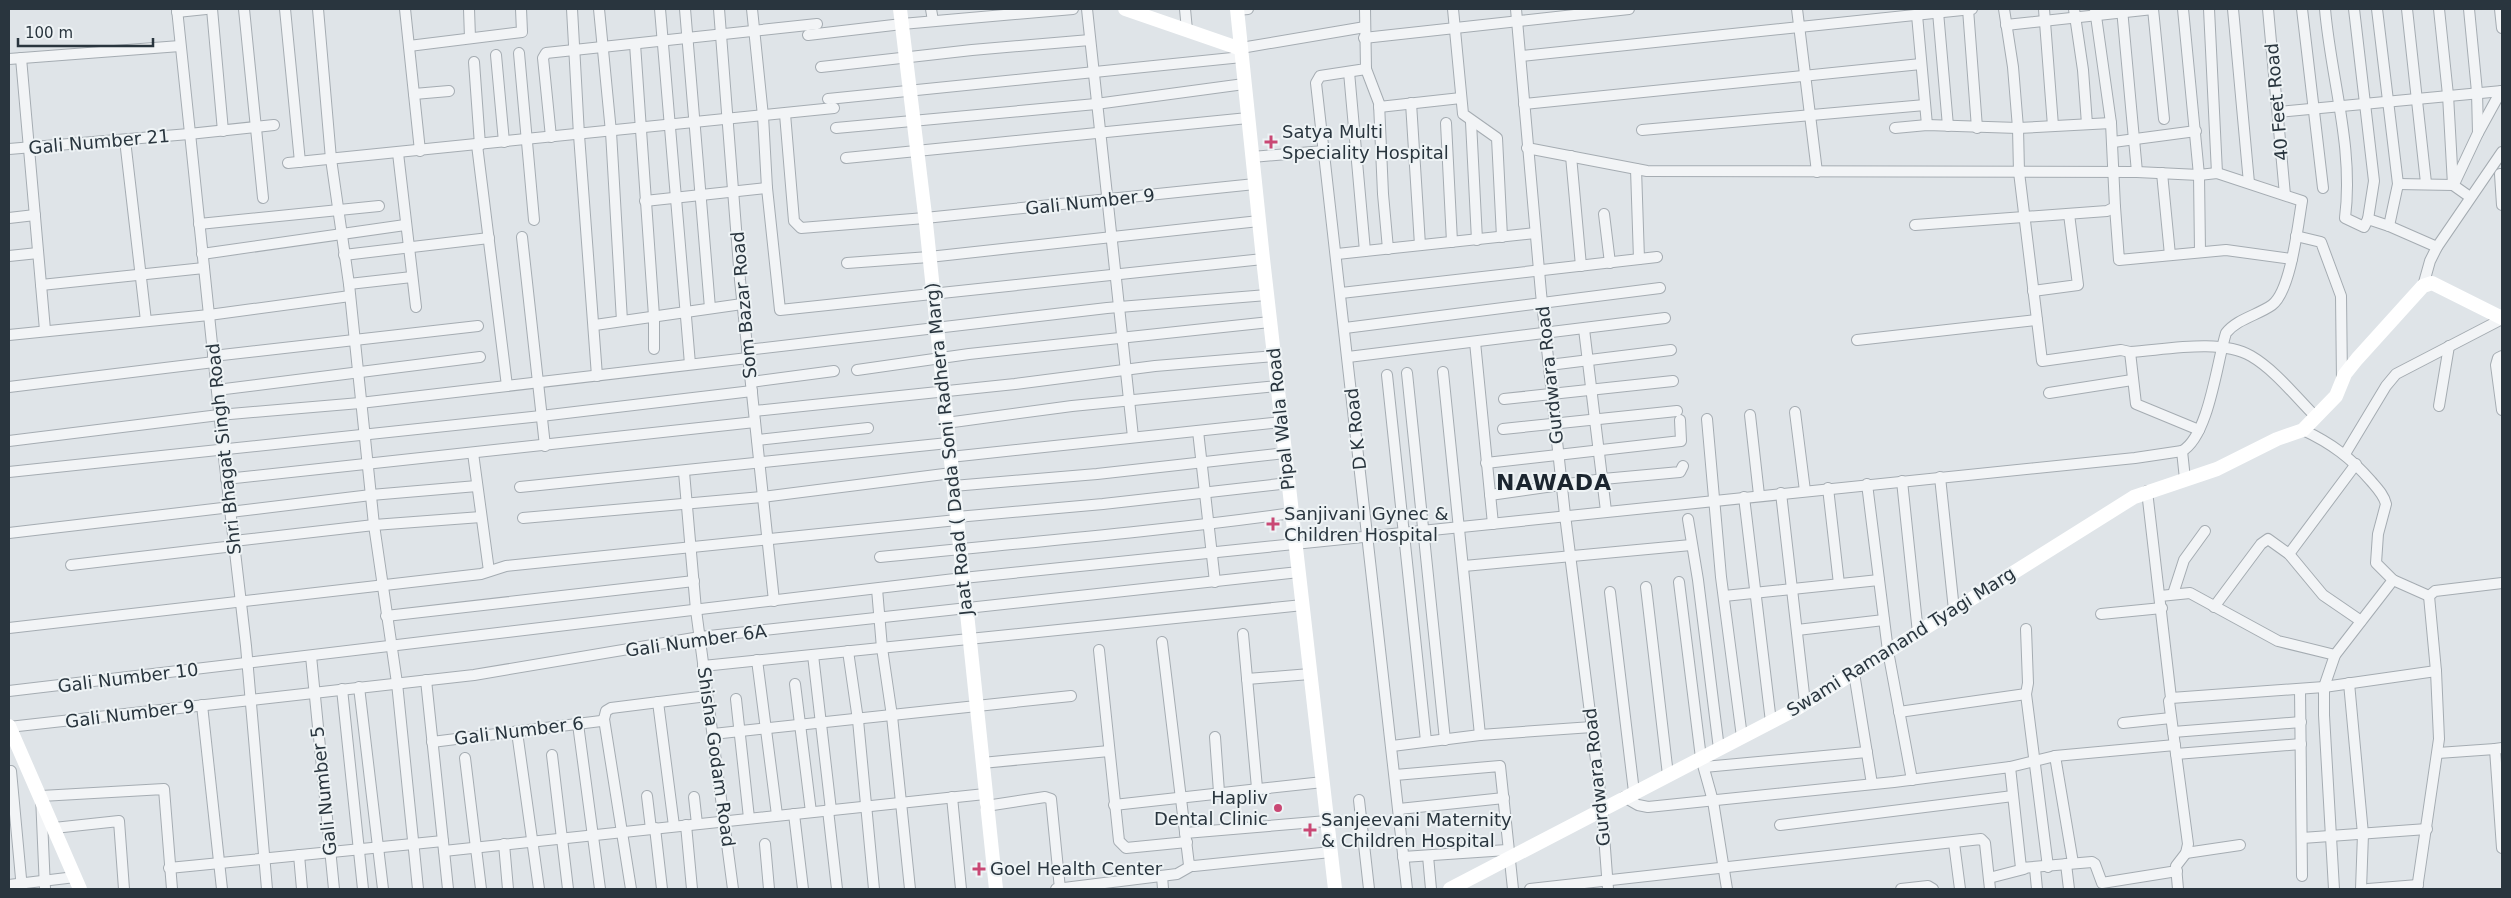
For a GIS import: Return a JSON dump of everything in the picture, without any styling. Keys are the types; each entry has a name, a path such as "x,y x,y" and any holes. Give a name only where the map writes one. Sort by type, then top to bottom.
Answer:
{"street":[{"path":"177,10 206,9"},
{"path":"212,9 223,131"},
{"path":"244,9 263,198"},
{"path":"285,9 300,162"},
{"path":"318,9 331,159 349,284 374,525 390,646 397,683 418,889"},
{"path":"405,9 420,151"},
{"path":"469,9 470,38"},
{"path":"409,46 522,32 521,9"},
{"path":"572,9 579,135 595,325 597,376"},
{"path":"599,9 611,132 622,321"},
{"path":"660,9 684,312 690,364"},
{"path":"685,9 710,308"},
{"name":"Som Bazar Road","path":"719,9 742,304 774,601"},
{"path":"752,9 763,116 767,188 780,310 933,292 1263,259"},
{"name":"Jaat Road ( Dada Soni Radhera Marg)","path":"900,9 925,218 942,390 967,608 985,800 996,889"},
{"path":"932,9 933,21"},
{"path":"808,35 902,24 1073,9"},
{"path":"1086,9 1111,237 1117,274 1133,438"},
{"path":"1125,9 1241,51"},
{"path":"1185,9 1187,30"},
{"name":"Pipal Wala Road","path":"1241,9 1241,51 1244,84 1335,889"},
{"path":"1365,9 1366,69 1379,107 1383,194 1388,249"},
{"path":"1453,9 1463,114 1471,122 1497,138 1502,237"},
{"name":"Gurdwara Road","path":"1516,9 1521,56 1526,148 1542,302 1565,515 1602,808 1608,885"},
{"path":"1364,38 1628,9"},
{"path":"1797,9 1817,172"},
{"path":"1968,9 1977,128"},
{"path":"1521,56 1800,26 1890,13 1917,14 1972,9"},
{"path":"2004,9 2013,67 2018,128 2018,172 2042,361 2116,351 2130,352 2222,346 2244,353 2257,361 2315,416"},
{"path":"2044,9 2053,126"},
{"path":"2006,25 2045,20 2075,13 2153,9 2164,119"},
{"path":"2183,9 2196,131 2199,175 2200,252"},
{"path":"2209,9 2217,172"},
{"path":"2233,9 2249,183"},
{"name":"40 Feet Road","path":"2268,9 2285,195"},
{"path":"2302,9 2323,188"},
{"path":"2325,9 2341,106 2349,188 2345,218 2364,227 2368,219 2374,181 2354,9"},
{"path":"2377,9 2390,102 2398,184 2389,226"},
{"path":"2407,9 2426,183"},
{"path":"2439,9 2448,95 2453,185"},
{"path":"2469,9 2477,92 2478,133"},
{"path":"2500,9 2502,28"},
{"name":"Shri Bhagat Singh Road","path":"177,10 219,415 248,664 267,889"},
{"path":"2122,10 2137,172"},
{"path":"2096,11 2113,142 2119,260 2238,250 2292,260"},
{"path":"1938,12 1948,126"},
{"path":"2075,13 2083,70 2087,124"},
{"path":"1917,14 1927,125"},
{"path":"551,138 544,55 550,52 603,48 817,24"},
{"path":"828,99 1093,71 1241,51 1365,27"},
{"path":"821,67 972,50 1090,40"},
{"path":"635,44 654,316 654,350"},
{"path":"9,59 180,46"},
{"path":"520,53 534,220"},
{"path":"496,55 504,142"},
{"path":"21,58 45,330"},
{"path":"474,62 478,145 507,386"},
{"path":"1524,104 1921,64"},
{"name":"D K Road","path":"1366,69 1320,76 1316,80 1407,889"},
{"path":"1349,72 1365,251"},
{"path":"836,128 1096,104 1244,84"},
{"path":"414,94 449,91"},
{"path":"2278,112 2502,91"},
{"path":"2453,185 2478,133 2502,91"},
{"path":"1379,107 1461,98"},
{"path":"1412,103 1420,246"},
{"path":"1642,130 1925,105"},
{"path":"288,163 611,132 834,108"},
{"name":"Gali Number 9","path":"785,114 794,221 801,228 811,229 925,218 1255,184"},
{"path":"846,158 1248,118"},
{"path":"1471,122 1477,240"},
{"path":"1446,123 1452,242"},
{"path":"1895,128 1927,125 2018,128 2111,123"},
{"name":"Gali Number 21","path":"9,149 274,125"},
{"path":"2113,142 2196,131"},
{"path":"125,140 146,320"},
{"path":"1526,148 1647,171 2137,172 2199,175 2217,172 2302,201 2292,260 2278,299 2272,305 2232,326 2226,333 2213,391 2199,430 2182,451 2185,479"},
{"path":"1252,157 1324,151"},
{"path":"2429,596 2393,580 2379,568 2375,558 2385,500 2356,464 2345,454 2303,430 2336,396 2342,387 2346,374 2356,359 2423,286 2430,261 2437,247 2502,152"},
{"path":"398,153 416,307"},
{"path":"1571,156 1581,266"},
{"path":"1636,169 1639,259"},
{"path":"2162,173 2170,255"},
{"path":"2485,176 2501,174 2502,205"},
{"path":"2398,184 2426,183 2453,185 2470,197"},
{"path":"645,201 767,188"},
{"path":"199,224 379,206"},
{"path":"1915,225 2107,211 2116,207"},
{"path":"1604,214 1610,262"},
{"path":"2033,291 2078,285 2069,214"},
{"path":"9,218 35,215"},
{"path":"2368,219 2437,247"},
{"path":"847,263 929,257 1259,220"},
{"path":"202,254 405,225"},
{"path":"1337,254 1535,233"},
{"path":"2296,236 2322,242 2341,296 2342,387"},
{"path":"522,237 536,383 545,446"},
{"path":"344,255 489,238"},
{"path":"9,256 38,253"},
{"path":"1341,293 1657,257"},
{"path":"41,285 204,268"},
{"path":"349,284 412,277"},
{"path":"2423,286 2432,283 2502,319"},
{"path":"1345,328 1660,288"},
{"path":"9,440 219,415 360,403 597,376 936,328 1119,308 1267,295"},
{"path":"9,335 209,314 350,296"},
{"path":"595,325 742,304"},
{"path":"1348,357 1665,318"},
{"path":"2345,454 2386,386 2396,374 2502,319"},
{"path":"1857,340 2037,320"},
{"path":"857,370 1270,322"},
{"path":"9,387 354,340 478,326"},
{"path":"1584,329 1606,511"},
{"path":"1475,342 1493,524"},
{"path":"2439,406 2449,346"},
{"path":"1549,365 1671,350"},
{"path":"2130,352 2132,380 2137,406 2199,430"},
{"path":"754,411 942,390 1015,384 1126,369 1274,356"},
{"path":"2502,356 2498,358 2496,364 2502,410"},
{"path":"217,390 357,374 480,357"},
{"path":"9,472 541,416 751,386 834,371"},
{"path":"1443,372 1480,735"},
{"path":"1406,373 1445,740"},
{"path":"1387,375 1426,741"},
{"path":"2049,393 2132,380"},
{"path":"1504,399 1673,381"},
{"path":"946,423 1129,401 1278,386"},
{"path":"1794,412 1805,491"},
{"path":"1486,463 1682,442 1679,415 1596,420 1503,429"},
{"path":"1750,415 1759,496"},
{"path":"1707,419 1713,500 1742,737"},
{"path":"226,479 755,422"},
{"path":"520,487 759,464 1133,438 1282,422"},
{"path":"757,440 868,428"},
{"name":"Swami Ramanand Tyagi Marg","path":"1450,889 1508,854 1668,775 1702,762 1719,749 1805,703 2134,497 2217,469 2277,439 2303,430"},
{"path":"1198,431 1215,582"},
{"name":"Gali Number 10","path":"9,691 963,578 1369,538 1565,515 2135,458 2182,451"},
{"path":"472,453 489,571"},
{"path":"523,518 953,480 1202,462 1285,453"},
{"path":"2289,554 2356,464"},
{"path":"1490,495 1603,479 1680,472 1683,466"},
{"name":"Shisha Godam Road","path":"684,472 696,610 733,889"},
{"path":"1940,477 1954,610"},
{"path":"1902,480 1918,633"},
{"path":"9,628 382,585 489,571 506,566 767,540 1289,483"},
{"path":"1867,484 1888,651 1912,780"},
{"path":"9,533 371,495 477,486"},
{"path":"1828,488 1839,584"},
{"path":"2147,492 2162,608 2171,698 2169,701 2188,844 2186,853 2177,863 2178,889"},
{"path":"1781,493 1805,703"},
{"path":"1744,497 1771,722"},
{"path":"880,557 1208,524 1292,513"},
{"path":"71,565 374,525 481,517"},
{"path":"1688,519 1698,580 1719,749"},
{"path":"2173,594 2184,560 2205,531"},
{"path":"2214,607 2264,541 2271,539 2289,554 2323,595 2360,621"},
{"path":"1464,566 1692,545"},
{"name":"Gali Number 6A","path":"397,683 474,675 700,637 1299,572"},
{"path":"1724,596 1879,580"},
{"path":"2334,889 2324,687 2335,655 2393,580"},
{"path":"386,616 694,581"},
{"path":"1678,582 1702,762 1713,801 1727,889"},
{"path":"2429,596 2435,591 2502,583"},
{"path":"1646,587 1668,775"},
{"path":"877,589 910,889"},
{"path":"1610,592 1629,794 1638,805 1648,807 1912,780 2010,767 2055,756 2301,744"},
{"path":"2160,596 2190,593 2278,641 2335,655"},
{"path":"2368,889 2418,887 2438,753 2439,725 2436,671 2429,596"},
{"path":"703,666 1302,604"},
{"path":"2101,614 2162,608"},
{"path":"1797,630 1884,620"},
{"path":"2026,629 2028,683 2026,694 2036,760 2048,867"},
{"path":"1243,634 1257,788"},
{"path":"1162,642 1190,866"},
{"path":"1099,650 1114,805 1118,837 1122,846 1126,848 1222,828 1327,821"},
{"path":"848,651 858,720 874,889"},
{"path":"812,655 822,723 837,889"},
{"name":"Gali Number 5","path":"311,656 334,889"},
{"path":"757,660 777,815"},
{"path":"2171,698 2324,687 2436,671"},
{"path":"1854,673 1872,784"},
{"path":"1247,679 1310,674"},
{"path":"426,680 448,889"},
{"path":"251,700 397,683"},
{"path":"2349,683 2363,834 2361,889"},
{"path":"795,684 811,812"},
{"path":"359,687 383,889"},
{"path":"342,689 364,889"},
{"path":"2300,689 2302,876"},
{"path":"1899,712 2026,694"},
{"path":"631,889 604,719 606,711 610,708 708,696"},
{"path":"713,734 1071,696"},
{"path":"736,699 749,818"},
{"name":"Gali Number 9","path":"9,727 251,700"},
{"path":"658,702 674,826"},
{"path":"202,706 222,889"},
{"path":"2123,723 2171,718"},
{"name":"Gali Number 6","path":"432,742 578,724 604,719"},
{"path":"2173,732 2300,722"},
{"path":"578,724 600,889"},
{"path":"9,727 41,796 74,883 21,886 9,884"},
{"path":"1392,746 1480,735 1592,727"},
{"path":"517,732 534,842 539,889"},
{"path":"1215,737 1219,792"},
{"path":"2438,753 2499,748 2502,848"},
{"path":"982,763 1109,751"},
{"path":"1702,762 1867,752"},
{"path":"552,755 568,889"},
{"path":"2055,756 2069,864 2069,889"},
{"path":"465,758 481,889"},
{"path":"1395,775 1498,765 1501,769 1513,889"},
{"path":"2010,767 2019,863 2024,869"},
{"path":"21,886 10,771 28,769"},
{"path":"1114,805 1323,782"},
{"path":"41,796 164,789 172,889"},
{"path":"41,796 44,885"},
{"path":"647,796 662,889"},
{"path":"1780,825 2013,796"},
{"path":"692,889 694,797"},
{"path":"169,868 414,845 477,847 534,842 952,797 985,800 1045,797 1051,799 1060,889"},
{"path":"952,797 961,889"},
{"path":"1399,809 1504,798"},
{"path":"1359,800 1369,889"},
{"path":"794,814 803,889"},
{"path":"54,828 119,821 124,889"},
{"path":"2302,838 2427,829"},
{"path":"1530,889 1608,885 1724,868 1983,840 1990,889"},
{"path":"1954,843 1960,889"},
{"path":"504,844 508,889"},
{"path":"765,844 770,889"},
{"path":"2186,853 2240,845"},
{"path":"1056,889 1129,885 1162,876 1181,874 1190,866 1331,852"},
{"path":"1403,857 1508,854"},
{"path":"299,855 302,889"},
{"path":"1428,856 1431,889"},
{"path":"1989,878 2024,869 2088,861 2094,863 2102,883 2177,871"},
{"path":"2035,868 2037,889"},
{"path":"1162,876 1163,889"},
{"path":"1901,889 1928,886 1933,889"}],"place":[{"name":"Satya Multi Speciality Hospital","path":"1271,142"},
{"name":"Sanjivani Gynec & Children Hospital","path":"1273,524"},
{"name":"Hapliv Dental Clinic","path":"1278,808"},
{"name":"Sanjeevani Maternity & Children Hospital","path":"1310,830"},
{"name":"Goel Health Center","path":"979,869"}],"district":[{"name":"NAWADA","path":"1554,482"}]}
